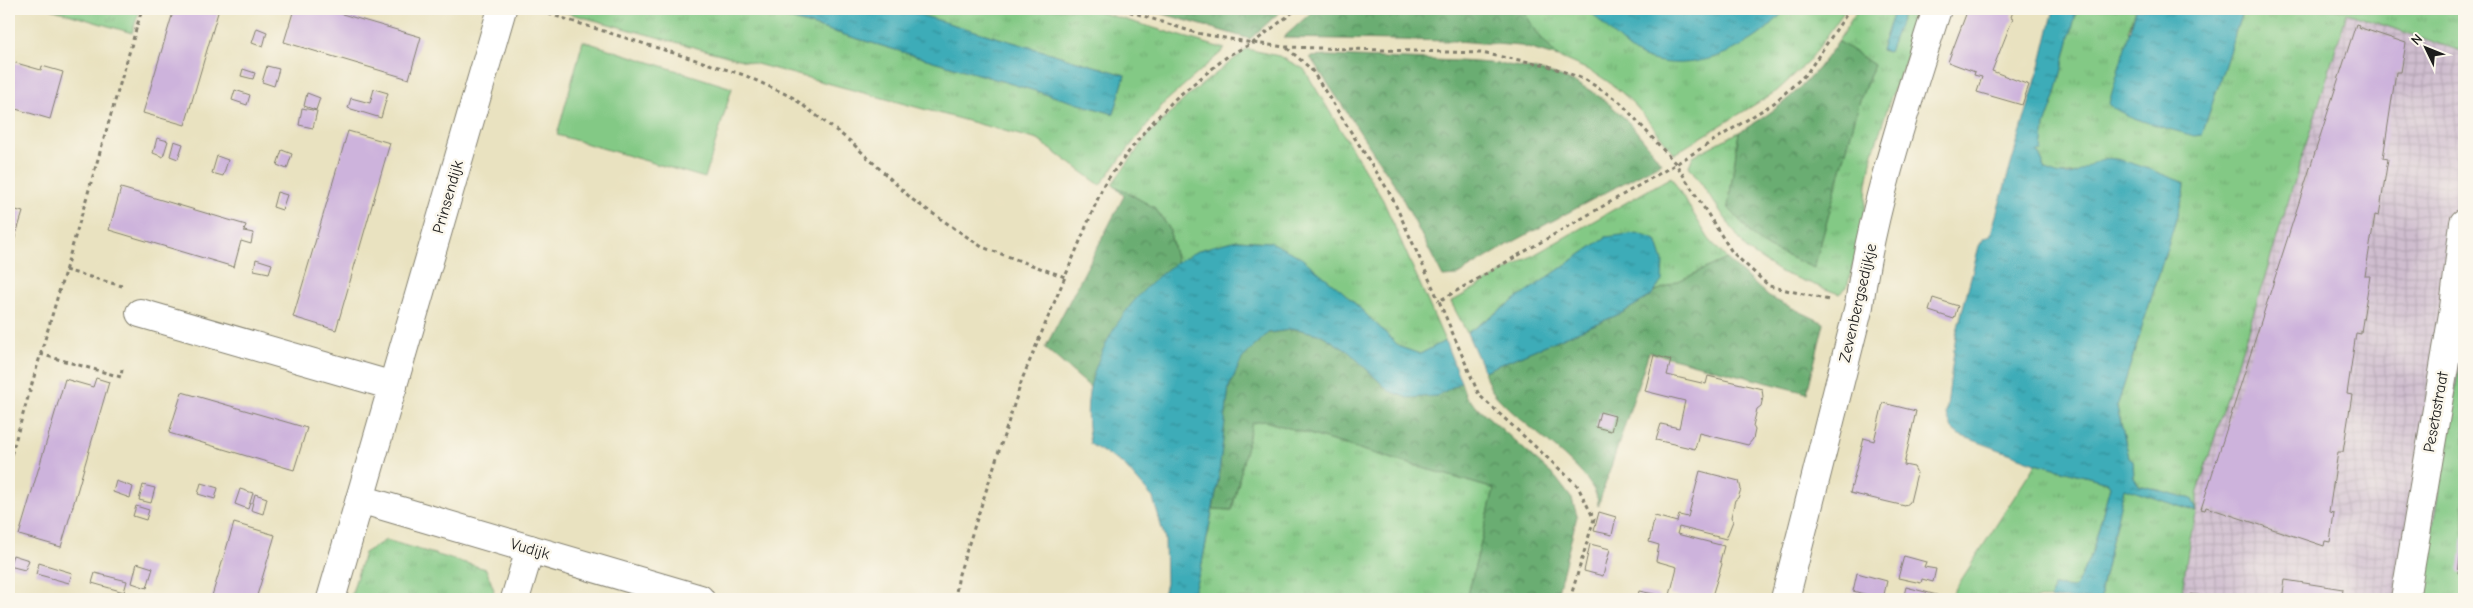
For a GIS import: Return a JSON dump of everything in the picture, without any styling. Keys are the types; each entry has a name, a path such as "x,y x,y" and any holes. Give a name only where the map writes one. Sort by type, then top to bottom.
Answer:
{"street":[{"name":"Prinsendijk","path":"331,599 502,9"},
{"name":"Zevenbergsedijkje","path":"1785,599 1859,306 1862,278 1898,134 1936,9"},
{"name":"Pesetastraat","path":"2405,599 2459,309 2464,223"},
{"path":"140,313 394,386"},
{"name":"Vudijk","path":"360,499 700,599"},
{"path":"515,599 530,550"}],"path":[{"path":"9,462 142,9"},
{"path":"532,9 744,75 792,97 850,141 913,200 982,247 1065,277"},
{"path":"1122,9 1196,33 1253,43 1286,47 1481,53 1546,65 1586,80 1620,102 1676,164 1732,252 1769,286 1859,306"},
{"path":"955,599 959,574 1024,377 1104,184 1147,128 1176,98 1229,55 1253,43 1297,9"},
{"path":"1439,301 1676,164 1774,103 1807,72 1850,9"},
{"path":"1286,47 1311,69 1391,195 1479,395 1577,485 1594,519 1570,599"},
{"path":"65,270 132,289 140,313"},
{"path":"40,354 121,377 122,369"}],"shaded area":[{"path":"2347,13 2464,52 2464,599 2181,599 2190,537 2197,512 2197,494"}],"green space":[{"path":"51,9 140,9 132,33"},
{"path":"553,9 756,9 1114,114 1125,75 900,9 1089,9 1225,49 1164,103 1100,185 1038,140"},
{"path":"1146,9 1283,9 1250,39"},
{"path":"1315,9 1522,9 1538,34 1558,57 1521,46 1456,41 1283,38"},
{"path":"1522,9 1588,9 1614,35 1641,56 1760,34 1787,9 1846,9 1809,61 1777,91 1674,154 1644,115 1617,89 1595,74 1554,53 1539,35"},
{"path":"1858,9 1895,9 1881,50 1888,52 1905,9 1926,9 1891,97 1872,156 1867,184 1864,225 1847,287 1839,294 1780,272 1747,250 1689,166 1693,156 1739,132 1728,207 1757,240 1769,248 1814,268 1860,100 1874,65 1838,41"},
{"path":"2077,9 2136,9 2128,31 2202,135 2243,9 2464,9 2464,52 2347,13 2197,494 2197,512 2192,499 2139,485 2134,478 2133,460 2129,457 2117,407 2184,194 2185,183 2117,159 2103,159 2078,173 2058,175 2046,170 2038,152 2042,150 2045,125 2055,97"},
{"path":"583,41 732,88 705,178 557,135"},
{"path":"1838,41 1874,65 1860,100 1814,268 1769,248 1757,240 1728,207 1739,132 1769,114 1794,93 1817,69"},
{"path":"1247,49 1279,56 1304,69 1383,200 1445,341 1420,354 1400,347 1342,291 1270,242 1237,240 1203,249 1177,264 1169,228 1155,208 1112,184 1150,133 1190,94"},
{"path":"1329,56 1491,63 1549,73 1586,88 1608,103 1636,131 1661,163 1511,243 1456,276 1443,277 1397,188 1310,57"},
{"path":"1671,177 1709,239 1727,259 1654,292 1662,273 1656,240 1606,237 1467,333 1451,302"},
{"path":"1112,184 1155,208 1169,228 1177,264 1161,275 1134,302 1104,351 1090,387 1045,348 1124,196"},
{"path":"1727,259 1769,297 1824,323 1807,393 1649,352 1598,506 1595,492 1585,478 1571,462 1501,402 1491,389 1484,371 1622,313 1651,296 1654,292"},
{"path":"1297,329 1322,335 1349,352 1389,391 1437,396 1461,382 1466,397 1556,478 1572,499 1577,516 1556,599 1467,599 1494,489 1265,421 1252,423 1232,510 1213,509 1229,387 1242,359 1268,333"},
{"path":"2464,362 2464,599 2421,599 2458,373"},
{"path":"1265,421 1494,489 1467,599 1191,599 1201,568 1213,509 1232,510 1252,422"},
{"path":"2036,463 2107,482 2110,486 2093,550 2077,584 2073,588 2053,586 2051,599 1949,599"},
{"path":"2124,488 2197,512 2190,537 2181,599 2101,599 2101,589"},
{"path":"386,540 486,569 494,590 491,599 350,599 364,553"}],"water":[{"path":"756,9 900,9 1125,75 1114,114"},
{"path":"1588,9 1787,9 1763,32 1733,50 1703,60 1673,63 1643,57 1636,53 1614,35"},
{"path":"1895,9 1905,9 1889,52 1881,50"},
{"path":"2054,9 2077,9 2055,97 2045,125 2042,151 2038,152 2046,170 2057,174 2072,174 2096,162 2111,159 2132,163 2185,183 2184,194 2117,407 2129,457 2133,460 2134,478 2139,485 2192,499 2197,512 2124,488 2101,589 2101,599 2051,599 2053,586 2073,588 2077,584 2093,550 2110,486 2107,482 2036,463 1959,435 1952,429 1946,414 1956,335 1979,246 1984,238 1990,236 2042,59"},
{"path":"2136,9 2243,9 2202,135 2194,136 2135,118 2114,108 2109,103"},
{"path":"1637,233 1656,240 1663,261 1662,281 1651,296 1622,313 1484,371 1467,333 1606,237"},
{"path":"1237,240 1270,242 1299,256 1342,291 1400,347 1420,354 1445,341 1461,382 1437,396 1408,398 1389,391 1349,352 1322,335 1297,329 1268,333 1242,359 1229,387 1218,482 1201,568 1191,599 1162,599 1166,583 1165,539 1153,498 1123,464 1090,444 1087,415 1090,387 1096,366 1117,324 1131,304 1147,287 1164,271 1183,259 1203,249"}],"building":[{"path":"174,9 219,9 185,125 143,113"},
{"path":"294,9 325,9 421,37 409,79 284,42"},
{"path":"1968,9 2014,9 2011,17 2013,18 1992,71 2029,85 2022,105 1977,92 1982,77 1974,75 1975,72 1948,62"},
{"path":"2356,24 2359,25 2358,27 2406,43 2401,72 2396,72 2383,158 2388,159 2379,216 2375,215 2365,276 2370,276 2361,334 2356,333 2347,394 2352,395 2343,452 2338,452 2329,512 2334,513 2330,542 2325,541 2324,546 2206,507 2205,510 2201,509"},
{"path":"257,28 267,32 263,47 252,43"},
{"path":"9,61 41,70 42,66 63,72 50,119 9,107"},
{"path":"267,66 279,69 274,86 262,82"},
{"path":"243,69 255,73 253,79 241,76"},
{"path":"374,89 388,93 381,118 348,108 351,98 370,103"},
{"path":"235,90 250,95 247,105 232,100"},
{"path":"307,93 320,98 316,110 304,106"},
{"path":"302,108 317,111 313,128 299,125"},
{"path":"348,131 390,143 336,330 293,317"},
{"path":"157,138 168,141 163,157 153,153"},
{"path":"174,141 183,144 178,159 170,156"},
{"path":"282,150 292,154 287,169 277,165"},
{"path":"217,156 228,160 223,176 212,173"},
{"path":"121,188 246,225 244,231 253,233 251,244 241,241 234,267 109,230"},
{"path":"277,192 287,195 282,210 273,207"},
{"path":"9,208 23,212 10,254 9,254"},
{"path":"256,259 272,264 269,273 254,270"},
{"path":"1933,298 1958,306 1954,319 1929,311"},
{"path":"1654,355 1671,360 1667,375 1706,384 1708,376 1762,389 1763,397 1761,406 1757,409 1753,426 1755,430 1753,439 1748,445 1699,433 1695,449 1656,440 1661,424 1679,428 1685,401 1645,391"},
{"path":"96,378 109,382 61,547 19,535 65,379 93,387"},
{"path":"182,392 307,428 294,470 169,433"},
{"path":"1883,403 1916,411 1904,465 1914,467 1917,473 1910,502 1905,506 1850,493 1864,438 1874,441"},
{"path":"1600,412 1615,416 1611,431 1596,427"},
{"path":"1700,471 1739,481 1741,489 1738,498 1735,500 1731,517 1733,521 1726,539 1679,527 1677,534 1724,546 1720,561 1722,564 1711,599 1689,599 1670,595 1677,567 1656,561 1659,545 1649,542 1655,516 1677,522 1679,515 1688,517"},
{"path":"116,481 133,487 130,498 113,492"},
{"path":"201,483 218,488 215,499 198,494"},
{"path":"143,485 155,488 151,503 139,500"},
{"path":"240,489 253,493 248,509 235,504"},
{"path":"255,494 267,498 263,514 251,510"},
{"path":"136,506 149,510 146,520 133,516"},
{"path":"1599,512 1616,517 1612,535 1594,531"},
{"path":"234,523 275,535 256,599 211,599"},
{"path":"2464,536 2464,574 2458,573"},
{"path":"1590,544 1610,549 1603,576 1584,571"},
{"path":"13,555 29,560 25,570 9,566"},
{"path":"1904,556 1926,562 1924,567 1936,569 1933,582 1922,579 1921,583 1898,578"},
{"path":"39,563 72,573 69,583 36,574"},
{"path":"137,563 153,568 147,588 132,583"},
{"path":"95,573 127,581 124,592 92,583"},
{"path":"1857,573 1887,581 1883,599 1853,591"},
{"path":"2285,580 2343,589 2342,599 2282,599"},
{"path":"1906,587 1937,595 1936,599 1903,599"},
{"path":"1639,591 1659,595 1658,599 1637,599"},
{"path":"2190,594 2220,598 2220,599 2189,599"}]}
